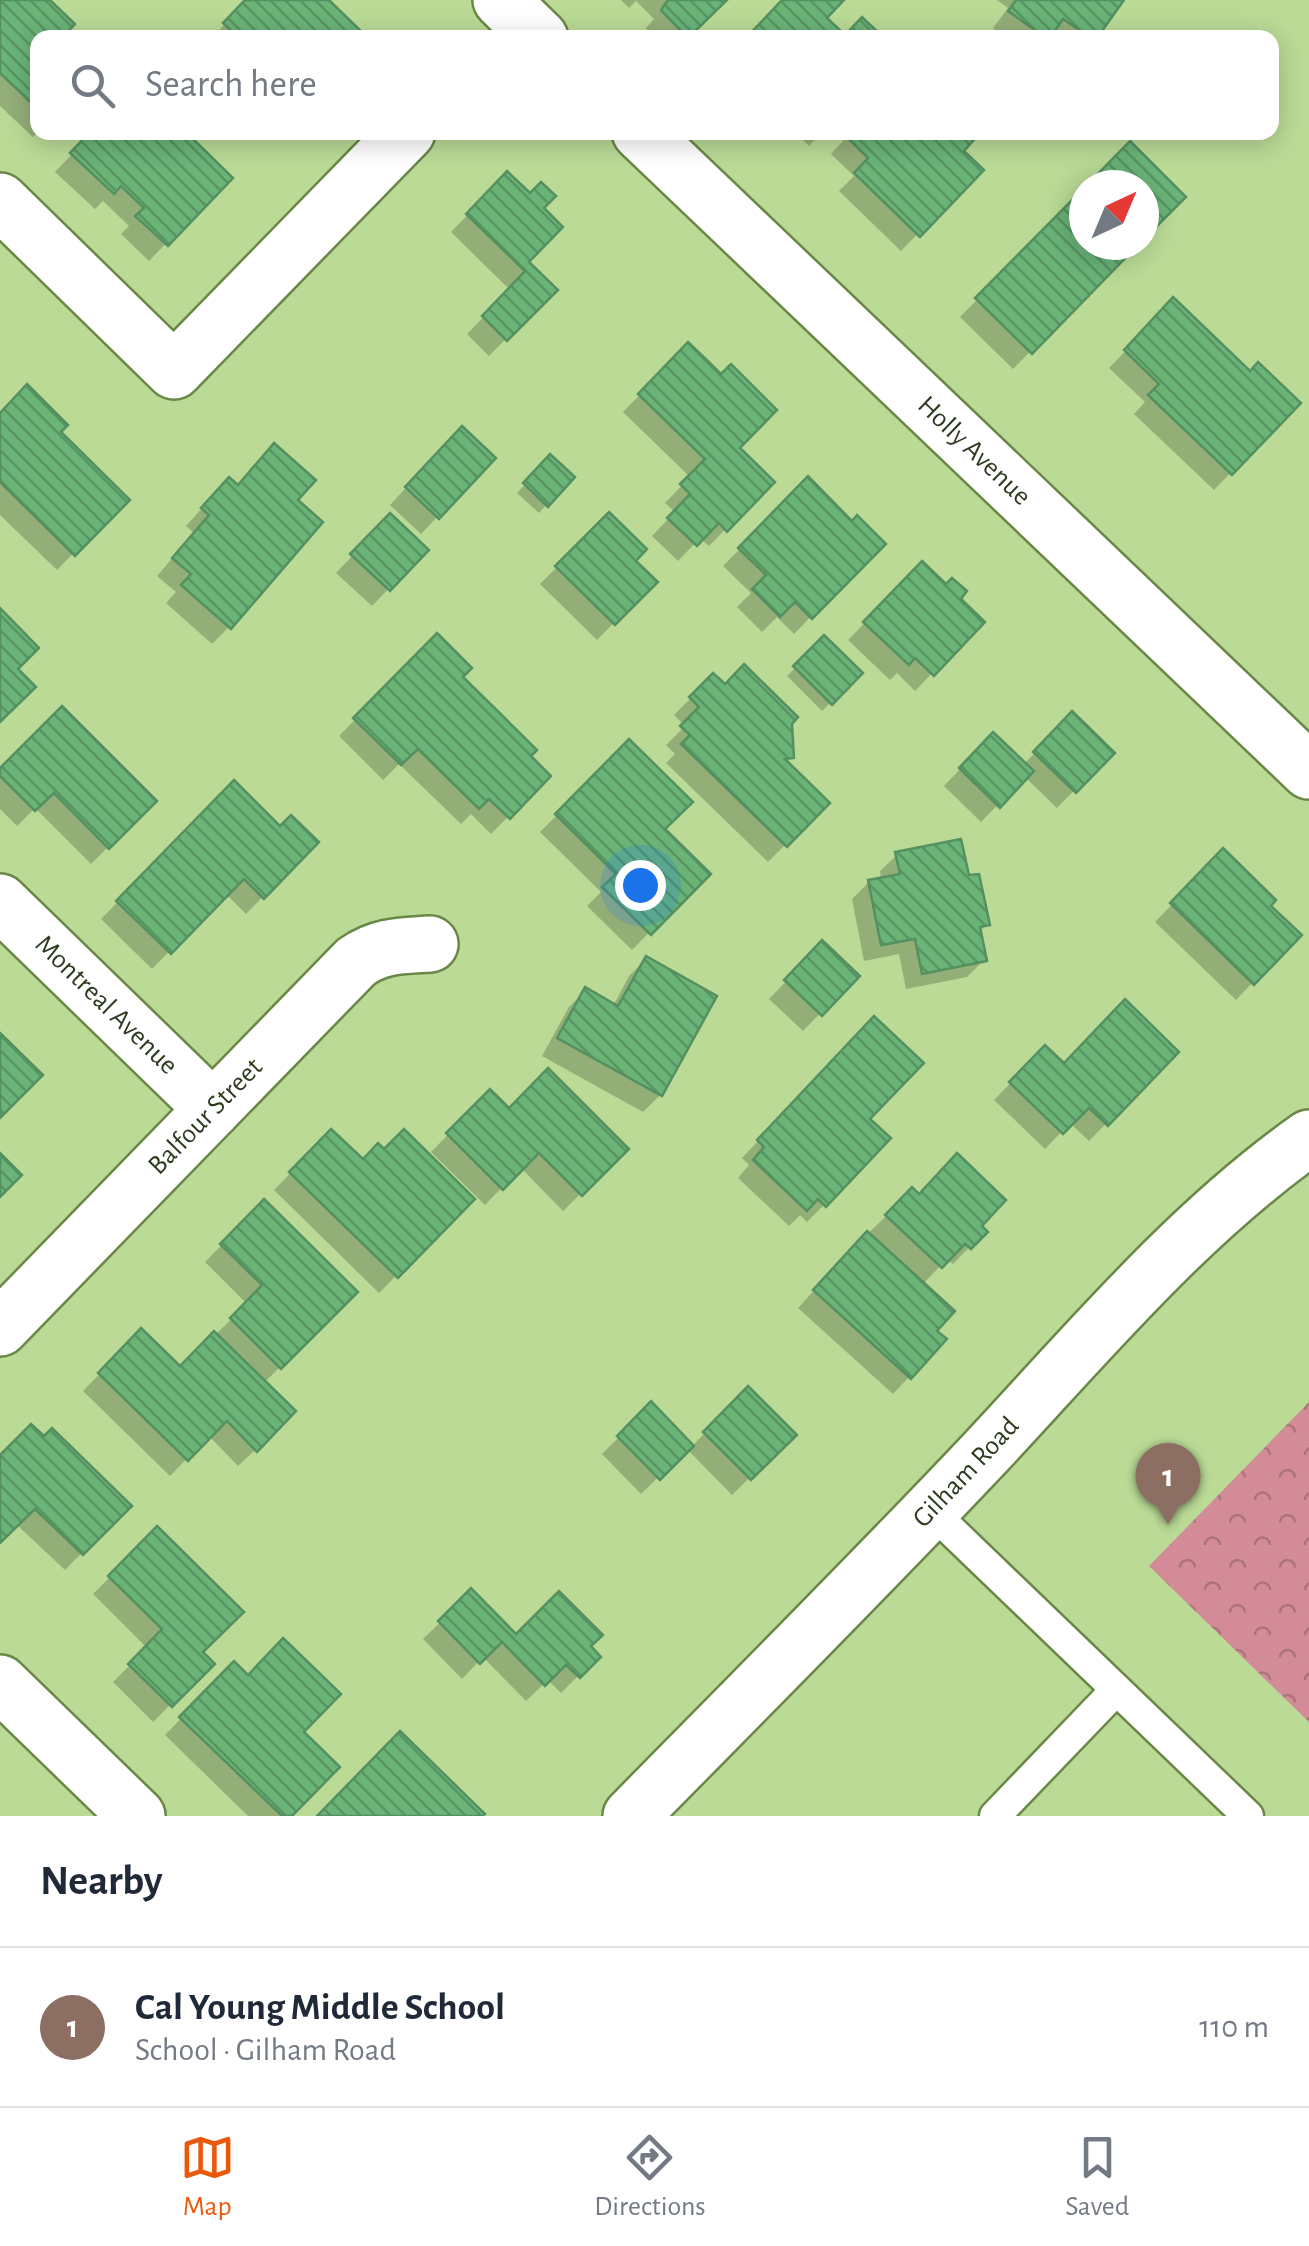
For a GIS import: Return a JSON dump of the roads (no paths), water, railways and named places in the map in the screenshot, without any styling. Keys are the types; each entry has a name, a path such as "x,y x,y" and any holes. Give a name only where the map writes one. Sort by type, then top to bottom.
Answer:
{"street":[{"path":"0,201 174,372 399,140"},
{"name":"Holly Avenue","path":"648,140 1309,771"},
{"name":"Montreal Avenue","path":"0,902 213,1109"},
{"name":"Balfour Street","path":"0,1328 356,962 370,952 386,948 430,944"},
{"name":"Gilham Road","path":"631,1816 931,1511 1157,1270 1266,1168 1309,1138"},
{"path":"0,1682 137,1816"}],"lane":[{"path":"931,1511 1248,1816"},
{"path":"994,1816 1116,1690"}],"place":[{"name":"Cal Young Middle School","path":"1168,1525"}]}
